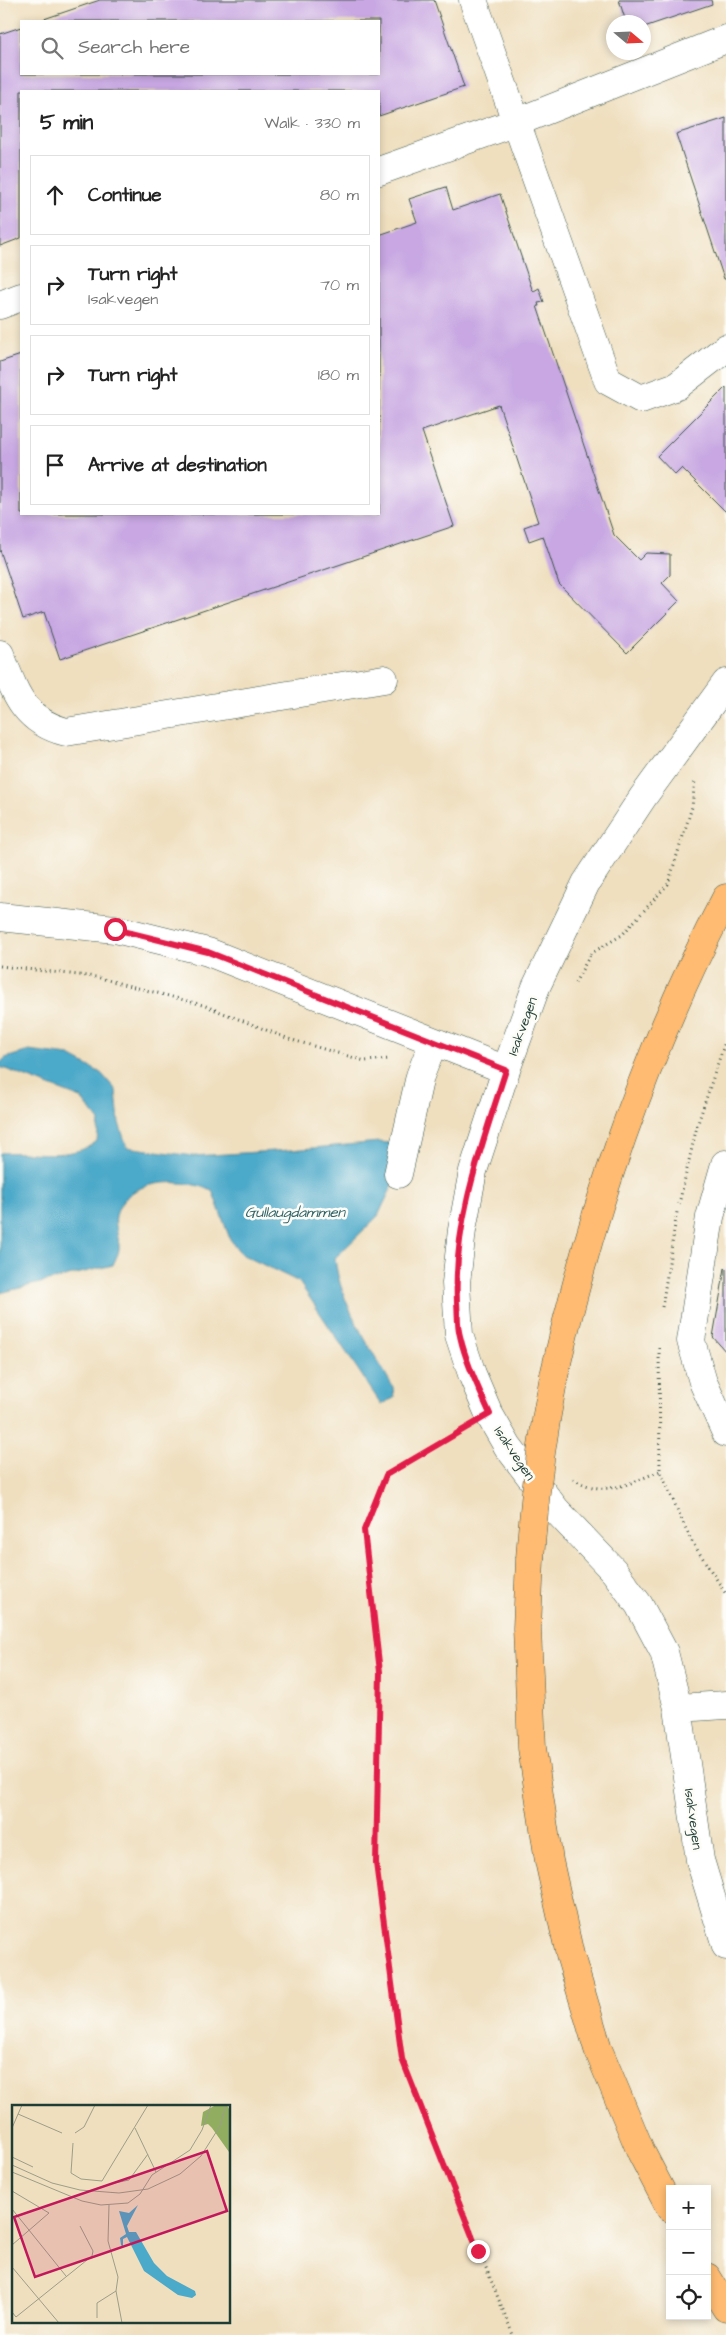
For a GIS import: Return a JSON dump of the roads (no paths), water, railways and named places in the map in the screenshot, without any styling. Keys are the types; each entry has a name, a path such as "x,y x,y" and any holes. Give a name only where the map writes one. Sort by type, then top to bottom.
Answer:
{"highway":[{"path":"666,2200 641,2152 598,2049 570,1955 549,1861 532,1748 528,1628 530,1559 534,1503 543,1431 554,1376 594,1220 632,1108 702,943 726,898"},
{"path":"711,2284 726,2308"}],"street":[{"path":"473,0 518,122 608,381 641,399 677,386 726,348"},
{"path":"380,171 518,122 726,39"},
{"path":"0,305 20,297"},
{"path":"0,654 16,695 32,715 48,728 66,732 384,679"},
{"name":"Isakvegen","path":"726,683 643,797 586,883 536,987 473,1171 462,1230 456,1283 459,1335 472,1374 508,1448 556,1510 614,1571 639,1605 664,1652 678,1708 700,1860 726,1946"},
{"path":"0,918 115,929 208,952 316,993 506,1070"},
{"path":"398,1174 420,1076 433,1042"},
{"path":"725,1164 710,1217 691,1341 703,1382 726,1433"},
{"path":"678,1708 726,1705"}],"water":[{"name":"Gullaugdammen","path":"29,1051 70,1056 101,1073 116,1090 119,1123 127,1147 193,1156 379,1142 400,1144 406,1157 378,1216 335,1258 338,1275 349,1309 393,1387 394,1398 381,1404 299,1282 241,1254 230,1239 212,1190 199,1186 170,1183 156,1184 142,1187 130,1194 121,1203 116,1216 119,1250 113,1265 0,1293 0,1153 63,1153 76,1151 97,1141 99,1121 81,1098 0,1067 0,1063 5,1058"}]}
